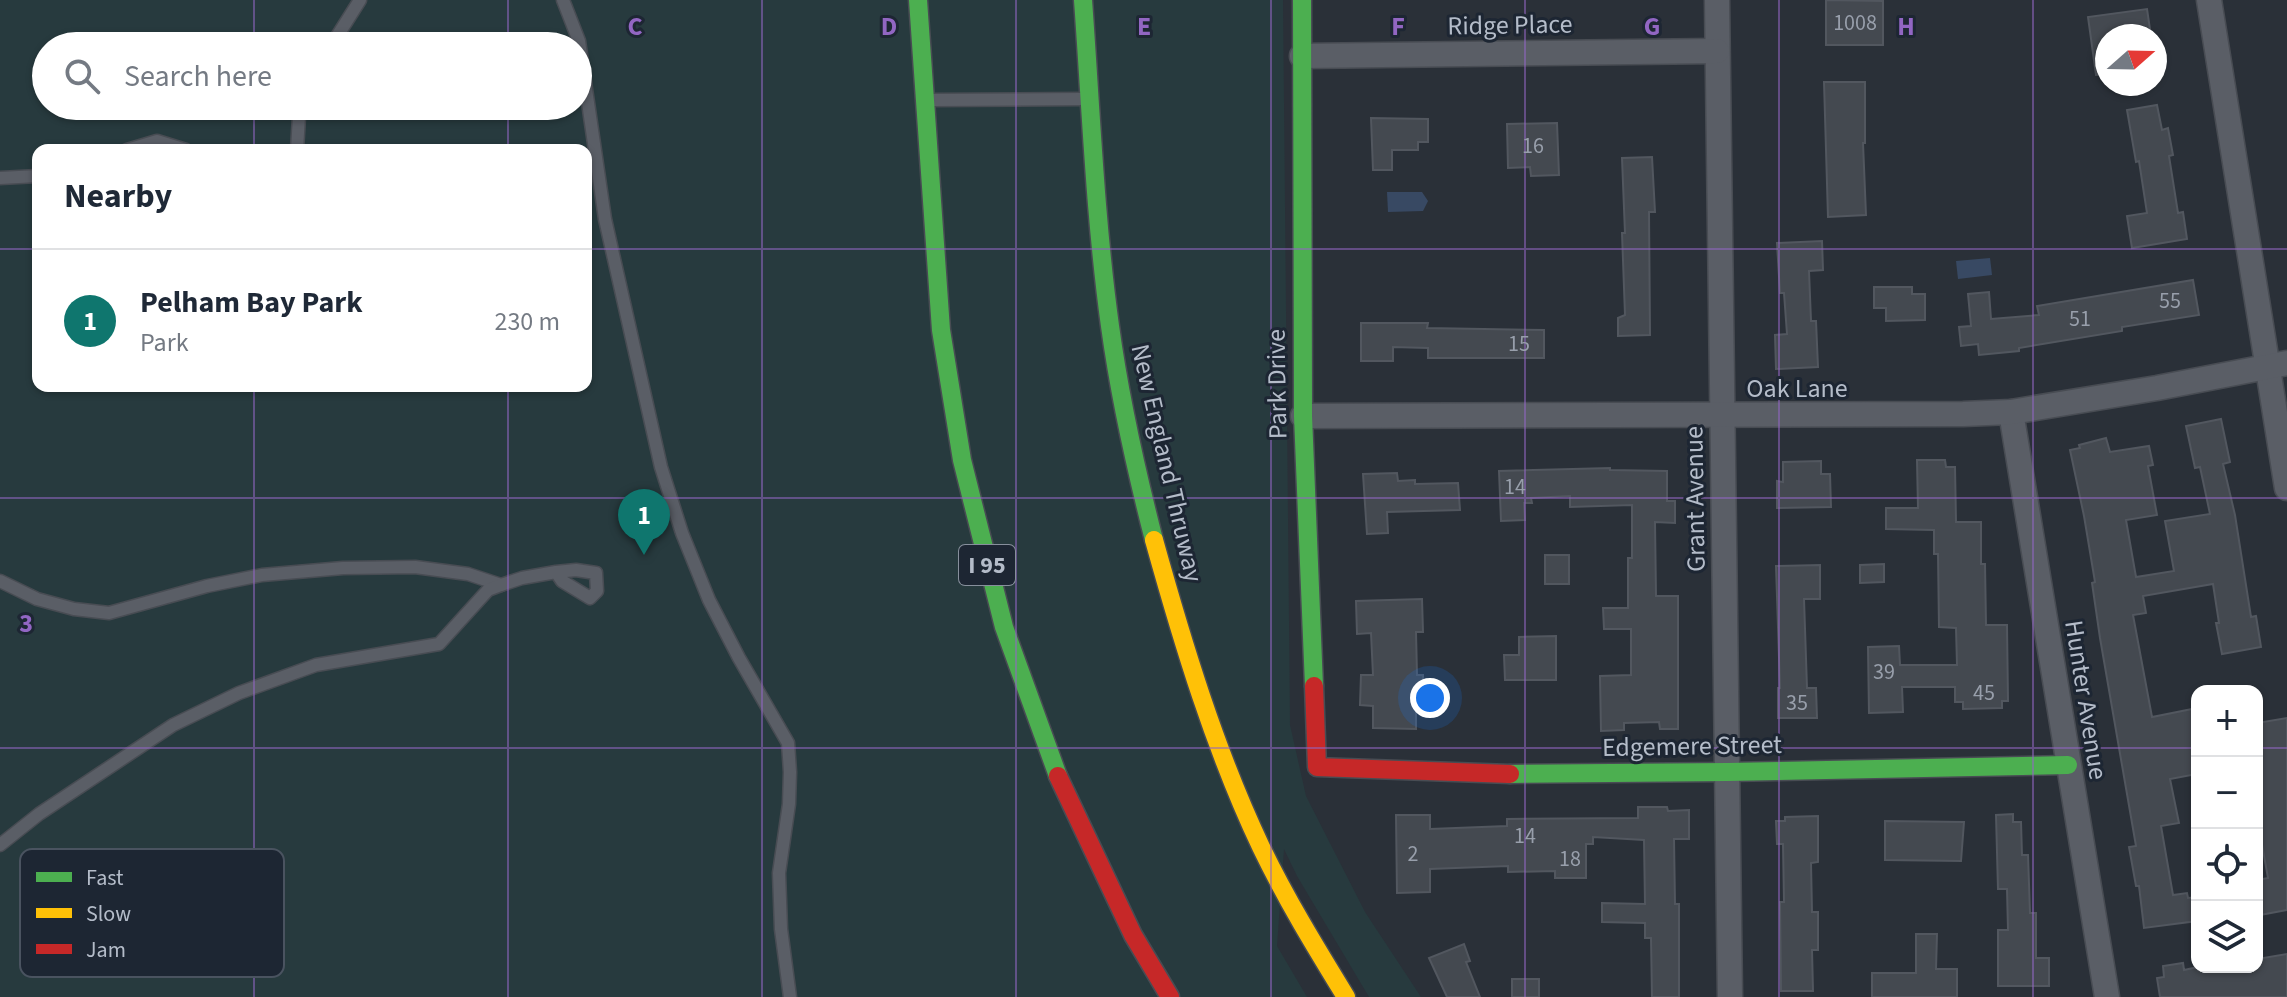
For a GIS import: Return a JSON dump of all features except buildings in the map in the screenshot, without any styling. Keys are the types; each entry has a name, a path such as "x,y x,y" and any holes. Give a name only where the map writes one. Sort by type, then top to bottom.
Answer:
{"main road":[{"name":"I 95","path":"918,0 941,330 962,460 988,570 1017,667 1061,783 1133,935 1170,997"},
{"name":"New England Thruway","path":"1083,0 1110,327 1132,453 1153,539 1222,754 1262,848 1301,923 1346,997"},
{"name":"Park Drive","path":"1302,0 1303,416 1317,767"},
{"name":"Edgemere Street","path":"1317,767 1484,774 2068,765"}],"street":[{"name":"Grant Avenue","path":"1717,0 1730,997"},
{"path":"2209,0 2277,364 2287,488"},
{"name":"Ridge Place","path":"1302,56 1717,51"},
{"name":"Oak Lane","path":"1303,416 2011,412 2277,364"},
{"name":"Hunter Avenue","path":"2011,412 2107,997"}],"lane":[{"path":"340,32 360,0"},
{"path":"563,0 575,32"},
{"path":"924,100 1091,99"},
{"path":"297,144 299,120"},
{"path":"591,120 605,219 661,467 682,533 709,600 788,743 789,804 779,873 781,929 790,997"},
{"path":"147,144 157,141 167,144"},
{"path":"0,178 32,176"},
{"path":"0,581 37,599 74,609 109,613 207,586 262,575 343,568 415,567 468,574 501,585"},
{"path":"0,845 39,814 173,725 239,693 316,665 439,644 488,590 522,578 556,572"}],"green space":[{"path":"0,0 1283,0 1290,725 1306,796 1365,912 1421,997 1369,997 1284,849 1277,946 1307,997 0,997"}],"water":[{"path":"1387,192 1422,192 1428,201 1423,211 1388,212"},
{"path":"1990,258 1992,275 1958,279 1956,261"}],"traffic: fast":[{"path":"918,0 941,330 962,460 1004,627 1058,776"},
{"path":"1083,0 1097,204 1110,326 1129,434 1154,540"},
{"path":"1302,0 1303,416 1314,686"},
{"path":"1510,774 2068,765"}],"traffic: slow":[{"path":"1154,540 1201,696 1244,810 1281,885 1346,997"}],"traffic: jam":[{"path":"1314,686 1317,767 1510,774"},
{"path":"1058,776 1133,935 1170,997"}],"place":[{"name":"Pelham Bay Park","path":"644,555"}]}
